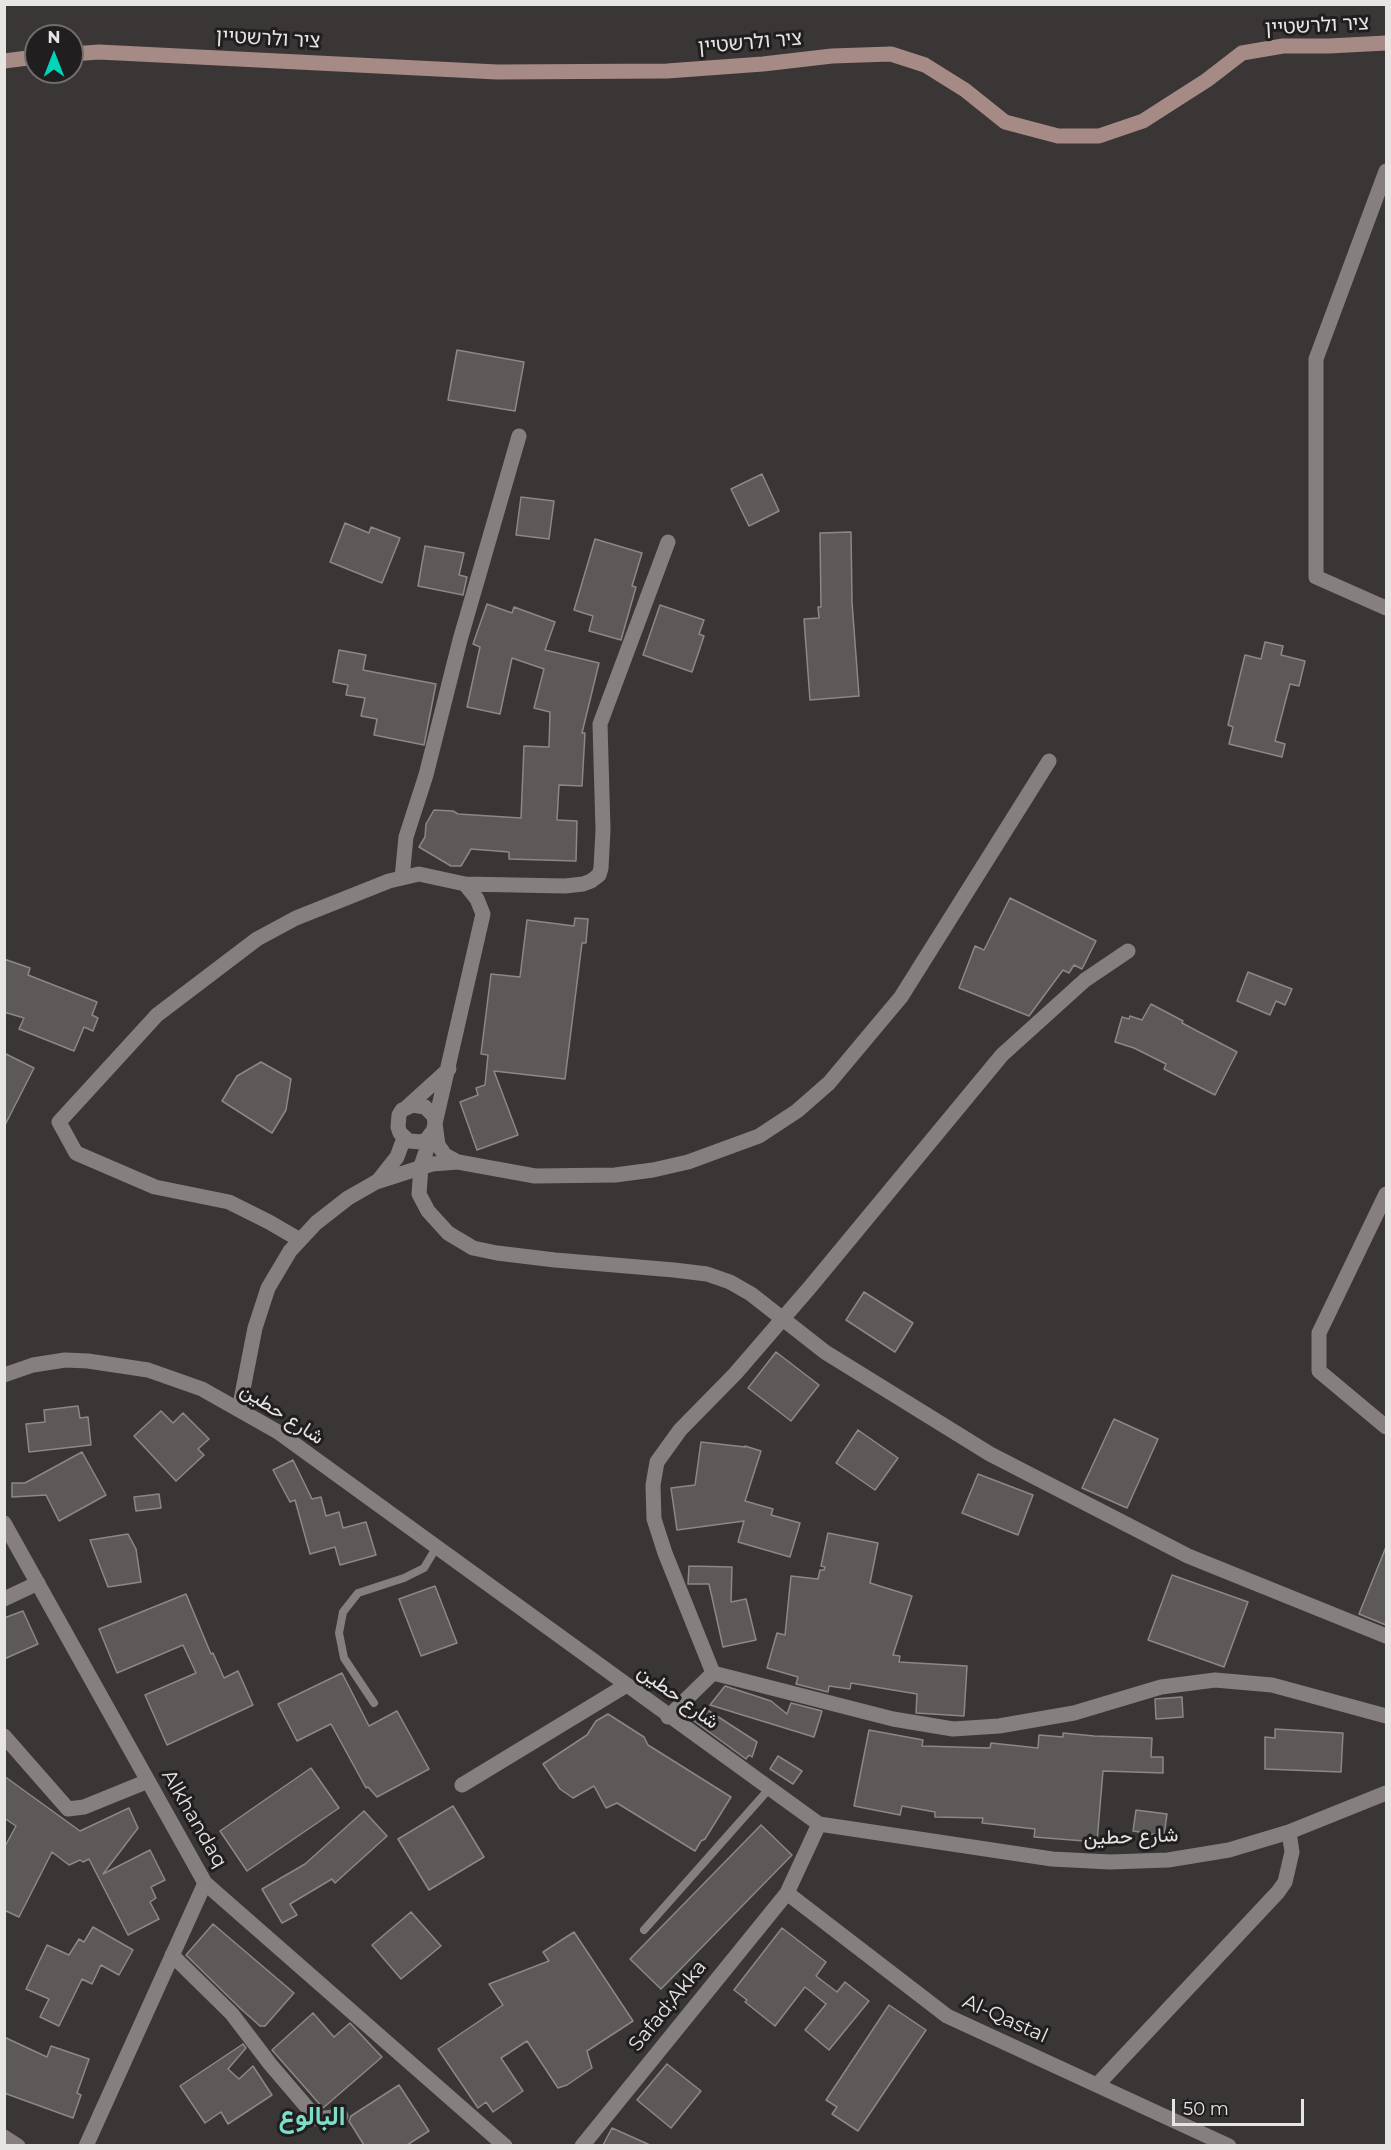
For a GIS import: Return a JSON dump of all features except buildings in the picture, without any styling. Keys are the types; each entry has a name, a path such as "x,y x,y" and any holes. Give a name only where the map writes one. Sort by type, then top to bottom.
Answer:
{"main road":[{"name":"ציר ולרשטיין","path":"84,53 497,72 667,71 831,56 891,54 925,65 965,90 1005,122 1058,136 1099,136 1143,121 1207,81 1242,52 1283,46 1386,44"},
{"path":"4,61 24,58"}],"street":[{"path":"1386,171 1316,359 1316,577 1386,608"},
{"path":"402,878 406,837 426,775 460,640 519,436"},
{"path":"300,1240 229,1202 155,1187 76,1154 59,1122 157,1015 257,939 305,914 380,885 419,874 465,884 520,885 583,884 599,875 603,830 600,724 668,542"},
{"path":"239,1410 255,1328 268,1288 290,1251 316,1222 348,1198 376,1182 421,1166 458,1162 536,1176 615,1175 653,1170 688,1162 759,1136 797,1111 829,1083 902,997 1049,761"},
{"path":"465,884 477,899 483,914"},
{"path":"449,1069 399,1115 397,1121 404,1138 409,1141 422,1142 432,1134 449,1069 483,914 489,898 500,891 520,885"},
{"path":"713,1673 654,1519 652,1485 657,1461 680,1430 735,1374 782,1320 1002,1055 1085,980 1128,951"},
{"path":"407,1107 419,1105 430,1111 435,1122 421,1166 419,1194 428,1211 448,1233 473,1248 555,1260 707,1274 730,1282 751,1294 825,1352 990,1454 1188,1556 1386,1636"},
{"path":"434,1128 438,1145 445,1155 458,1162"},
{"path":"404,1138 408,1154 421,1166"},
{"path":"376,1182 397,1157 404,1138"},
{"path":"1386,1194 1319,1333 1319,1371 1386,1427"},
{"name":"شارع حطين","path":"4,1375 33,1365 65,1360 88,1361 148,1370 202,1389 278,1432 625,1686 819,1824 1052,1859 1110,1862 1168,1860 1229,1850 1289,1832 1386,1793"},
{"name":"Alkhandaq","path":"4,1522 205,1883 505,2145"},
{"path":"4,1599 38,1583"},
{"path":"713,1673 893,1719 953,1729 999,1726 1074,1713 1161,1687 1215,1680 1272,1685 1386,1716"},
{"path":"668,1717 713,1673"},
{"path":"462,1785 625,1686"},
{"path":"4,1736 68,1809 84,1807 148,1781"},
{"name":"Safad;Akka","path":"582,2145 787,1893 819,1824"},
{"path":"1098,2084 1278,1892 1285,1882 1292,1852 1289,1832"},
{"path":"86,2145 205,1883"},
{"name":"Al-Qastal","path":"787,1893 947,2016 1229,2145"},
{"path":"172,1955 232,2014 270,2064 317,2119 341,2116"},
{"path":"4,2137 18,2145"}],"lane":[{"path":"374,1703 344,1658 339,1634 343,1612 358,1593 404,1578 424,1568 436,1548"},
{"path":"644,1930 769,1789"}],"district":[{"name":"البالوع","path":"312,2117"}]}
